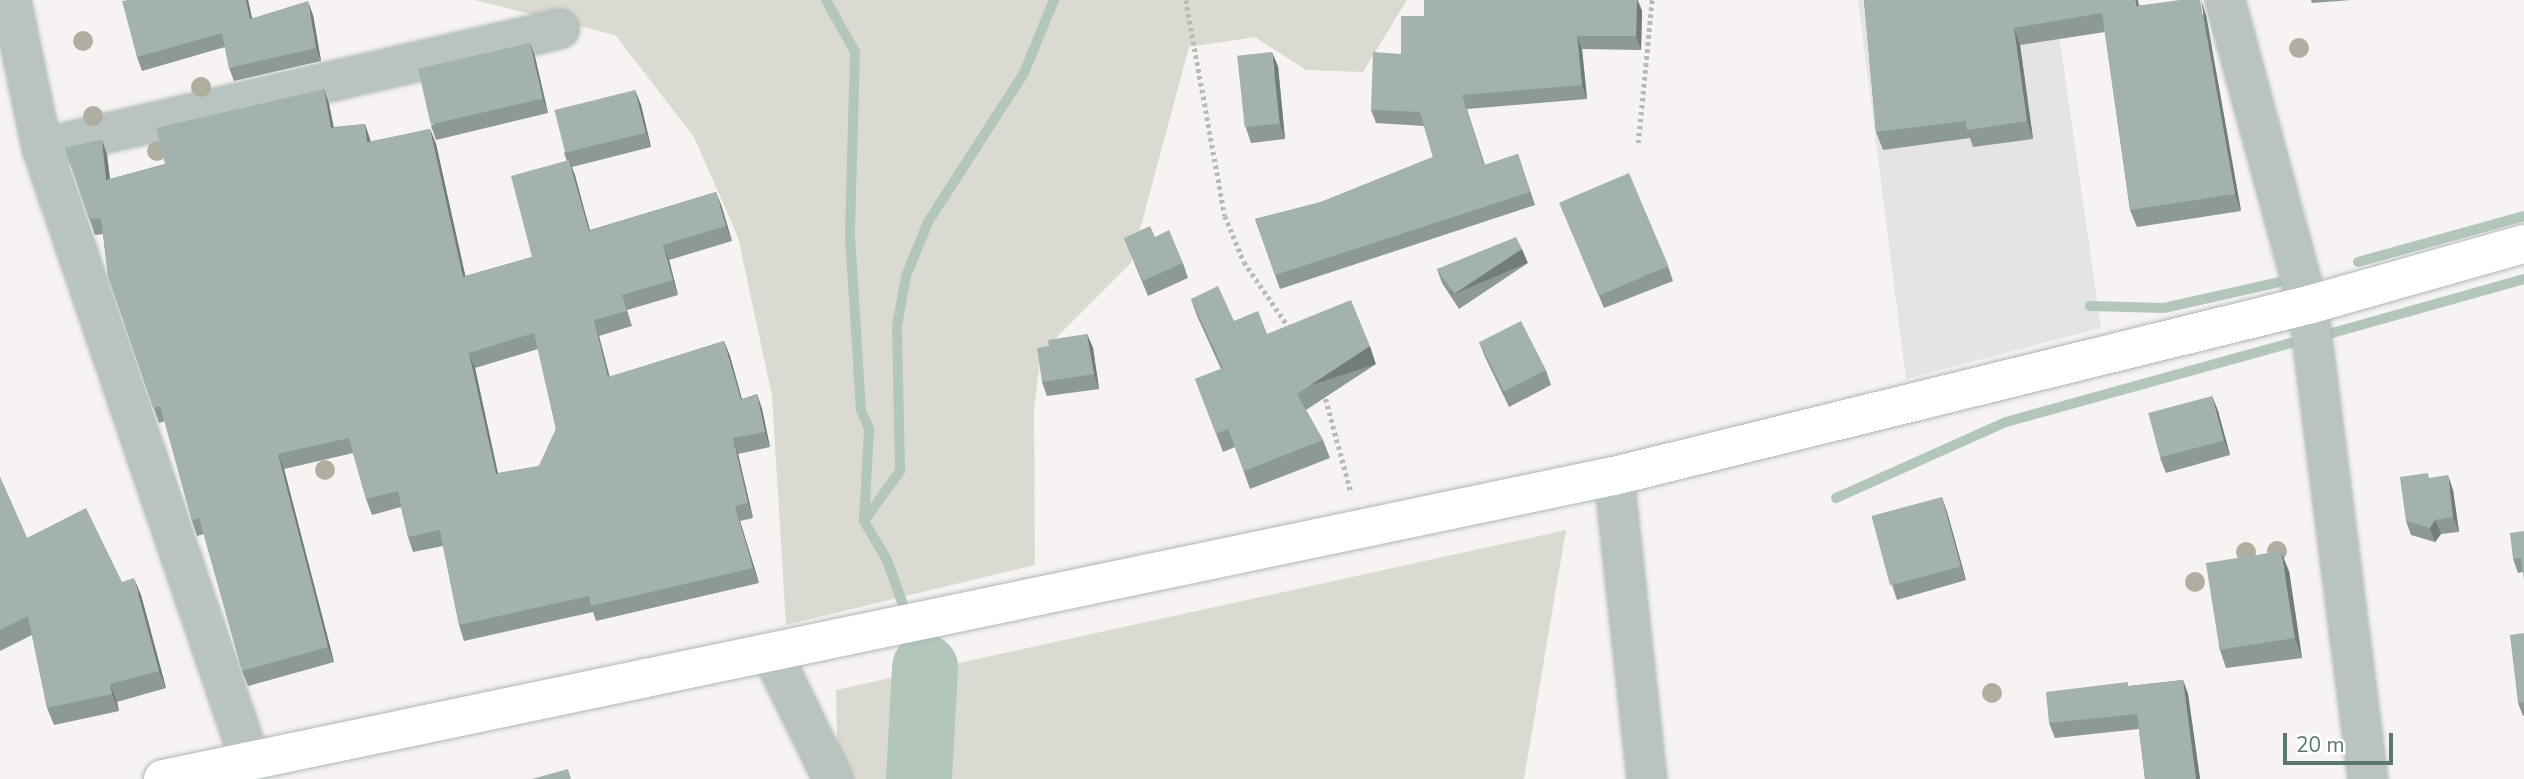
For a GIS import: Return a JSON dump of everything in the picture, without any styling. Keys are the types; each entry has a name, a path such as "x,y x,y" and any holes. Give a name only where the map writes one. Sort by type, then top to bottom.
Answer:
{"main road":[{"path":"163,779 773,656 1614,476 2308,304 2524,244"}],"street":[{"path":"11,0 42,148 250,760"},
{"path":"2225,0 2308,304 2368,779"},
{"path":"42,148 559,29"},
{"path":"1614,476 1647,779"},
{"path":"773,656 833,779"}],"path":[{"path":"1186,0 1225,216 1244,262 1295,337"},
{"path":"1638,143 1652,0"},
{"path":"1317,378 1360,530"}],"shaded area":[{"path":"474,0 1407,0 1363,72 1306,70 1255,37 1189,47 1131,263 1041,353 1034,409 1035,565 786,625 772,396 738,237 694,137 615,35"},
{"path":"1858,0 2054,0 2101,328 1906,379"},
{"path":"1566,530 1524,779 838,779 836,690"}],"building":[{"path":"246,0 250,19 308,1 316,48 229,68 222,33 137,57 122,1"},
{"path":"1424,0 1637,0 1636,36 1577,36 1582,85 1462,95 1484,165 1518,154 1530,192 1275,275 1255,219 1321,202 1433,157 1420,112 1371,110 1373,52 1401,54 1401,16 1424,16"},
{"path":"1864,0 2135,0 2136,6 2200,0 2235,194 2130,210 2102,13 2014,28 2027,121 1967,130 1966,121 1876,132"},
{"path":"530,43 543,99 431,124 418,69"},
{"path":"1272,52 1280,124 1245,127 1237,56"},
{"path":"324,89 331,128 365,124 367,142 430,129 463,277 532,257 511,176 569,160 589,231 716,192 726,226 663,245 673,280 622,295 627,311 594,320 608,377 724,341 741,400 757,394 765,432 733,438 748,503 735,506 753,568 591,606 589,596 459,625 440,530 408,537 398,491 366,499 349,438 278,454 328,647 242,671 199,518 192,521 160,406 153,408 108,276 101,218 89,219 65,148 102,140 106,180 165,164 156,128","holes":["534,333 556,429 539,466 496,474 469,353"]},
{"path":"635,90 646,133 565,153 554,110"},
{"path":"1629,173 1668,266 1599,296 1559,203"},
{"path":"1150,226 1155,237 1169,230 1183,263 1143,281 1124,238"},
{"path":"1516,237 1522,249 1454,294 1437,269"},
{"path":"1218,286 1234,321 1258,311 1267,334 1351,300 1370,346 1297,394 1323,440 1244,471 1228,429 1216,434 1195,379 1223,368 1191,299"},
{"path":"1521,321 1546,370 1504,391 1479,342"},
{"path":"1087,334 1094,374 1042,382 1037,348 1049,346 1048,340"},
{"path":"2212,396 2224,440 2160,458 2148,413"},
{"path":"2428,473 2429,478 2448,475 2453,517 2435,520 2430,528 2406,521 2400,477"},
{"path":"0,477 27,538 86,508 122,582 134,578 159,671 110,684 112,694 47,708 28,616 0,630"},
{"path":"1942,497 1961,567 1890,585 1871,516"},
{"path":"2524,531 2524,580 2521,558 2513,559 2510,533"},
{"path":"2281,551 2295,638 2220,650 2206,563"},
{"path":"2524,633 2524,702 2518,703 2510,635"},
{"path":"2183,680 2196,779 2145,779 2137,714 2049,723 2046,692 2128,682 2128,686"},
{"path":"568,769 571,779 532,779"}],"waterway":[{"path":"826,0 855,52 850,236 861,410 869,429 864,521 887,560 925,667"},
{"path":"864,521 900,471 897,326 906,276 928,222 1024,73 1054,0"},
{"path":"2358,262 2524,216"},
{"path":"2318,337 2524,279"},
{"path":"2090,306 2164,308 2279,282"},
{"path":"1836,498 2006,422 2291,343"},
{"path":"919,779 925,667"}]}
